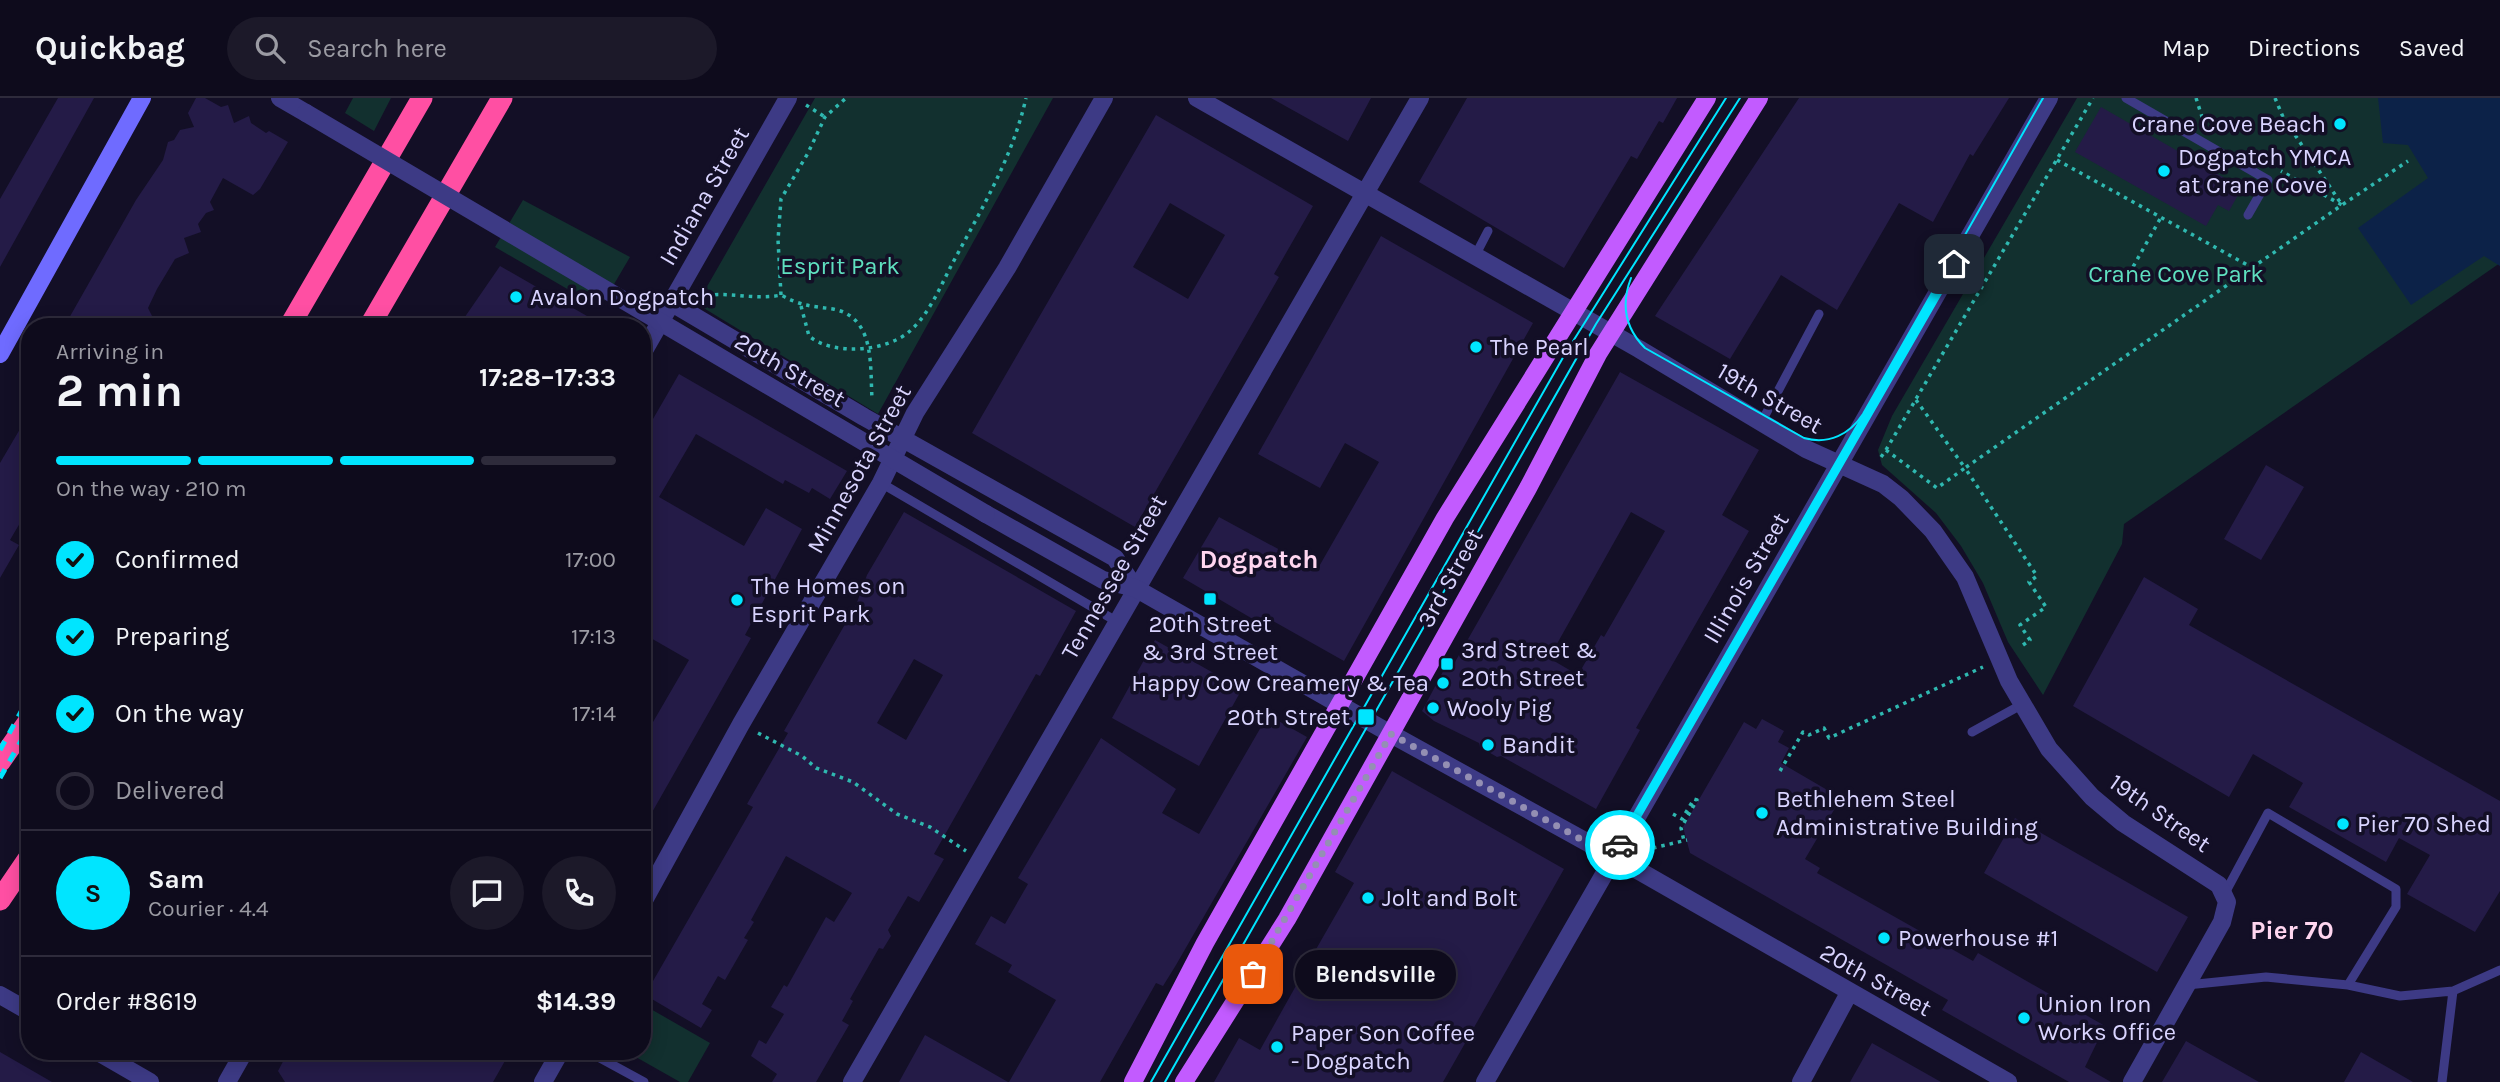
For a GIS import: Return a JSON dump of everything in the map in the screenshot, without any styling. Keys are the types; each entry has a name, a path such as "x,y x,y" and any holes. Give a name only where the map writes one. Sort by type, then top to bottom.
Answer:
{"highway":[{"path":"294,318 422,98"},
{"path":"374,318 502,98"},
{"path":"0,762 21,732"},
{"path":"0,900 21,869"}],"main road":[{"path":"0,354 142,98"},
{"name":"3rd Street","path":"1133,1082 1205,943 1445,518 1707,98"},
{"name":"3rd Street","path":"1184,1082 1266,955 1391,734 1611,332 1759,98"}],"street":[{"name":"20th Street","path":"280,98 986,514 1103,580 1135,588 2008,1082"},
{"name":"Minnesota Street","path":"651,888 741,724 881,484 915,414 1007,268 1104,98"},
{"name":"19th Street","path":"1197,98 1611,332 1761,423 1882,484 1933,531 1965,577 2021,705 2049,750 2092,797 2154,846 2212,878 2225,893"},
{"name":"Tennessee Street","path":"852,1082 1420,98"},
{"name":"Illinois Street","path":"1485,1082 2049,98"},
{"name":"Indiana Street","path":"651,339 796,101"},
{"name":"20th Street","path":"672,303 875,423 1115,558 1135,588"},
{"path":"2132,1082 2222,922 2227,902 2225,893"},
{"path":"1801,1082 1849,993"},
{"path":"0,995 21,1007"},
{"path":"111,1060 150,1082"},
{"path":"227,1082 239,1060"},
{"path":"550,1080 557,1060"}],"lane":[{"path":"2126,98 2268,180 2248,215"},
{"path":"1475,256 1488,231"},
{"path":"1761,423 1819,314"},
{"path":"881,484 1116,621"},
{"path":"1972,732 2021,705"},
{"path":"2225,893 2268,813 2396,889 2396,907 2348,985"},
{"path":"2187,985 2266,977 2348,985 2400,996 2453,992 2500,970"},
{"path":"2442,1082 2453,992"},
{"path":"604,1060 644,1082"}],"path":[{"path":"781,295 778,240 781,199 825,117 846,98"},
{"path":"801,306 809,336 830,348 868,348 895,340 910,331 942,287 992,193 1026,98"},
{"path":"1881,457 2093,98"},
{"path":"2196,98 2206,129 2200,141"},
{"path":"2275,98 2283,117 2342,205"},
{"path":"796,101 825,117"},
{"path":"2057,160 2251,267"},
{"path":"1886,450 1937,488 2251,267 2408,161"},
{"path":"2129,274 2160,219"},
{"path":"672,303 710,294 762,299 781,295 801,306 846,312 857,320 865,331 875,423"},
{"path":"1916,400 2037,576 2029,582 2046,607 2020,625 2030,640 2023,645"},
{"path":"1780,771 1803,732 1809,735 1824,728 1829,738 1983,667"},
{"path":"741,724 802,756 816,768 853,782 897,814 930,827 979,859"},
{"path":"1653,848 1685,841 1681,828 1697,800 1694,799 1682,819 1672,814"}],"green space":[{"path":"353,98 391,98 374,131 345,113"},
{"name":"Esprit Park","path":"815,98 1053,98 878,414 697,304"},
{"name":"Crane Cove Park","path":"2077,98 2500,98 2500,263 2124,524 2122,544 2043,695 2008,642 1983,583 1961,546 1936,513 1882,465 1878,450 1892,416"},
{"path":"523,200 630,257 600,308 495,247"},
{"path":"651,1009 710,1043 688,1082 680,1082 641,1060 651,1060"}],"water":[{"path":"2378,98 2500,98 2500,266 2484,256 2411,305 2358,228 2428,178 2408,145 2383,143"}],"building":[{"path":"58,98 94,98 0,267 0,199"},
{"path":"196,98 205,98 221,107 228,105 234,123 249,116 251,123 266,133 269,131 288,142 260,189 253,195 223,178 210,202 214,210 206,213 198,224 201,232 184,238 189,253 175,259 157,289 148,308 152,316 69,318 136,200 163,160 168,142 174,140 180,130 194,127 188,113"},
{"path":"1271,98 1371,98 1348,141"},
{"path":"1467,98 1677,98 1663,123 1659,121 1637,159 1631,156 1564,268 1419,182"},
{"path":"1799,98 2009,98 1973,156 1970,154 1933,222 1899,203 1837,310 1781,275 1730,359 1655,316"},
{"path":"2101,107 2242,188 2229,211 2218,205 2206,226 2075,152"},
{"path":"1156,115 1313,206 1274,274 1279,277 1135,527 972,433","holes":["1170,203 1225,235 1188,299 1133,267"]},
{"path":"1381,236 1533,323 1344,661 1273,621 1270,626 1263,625 1183,578 1219,517 1317,570 1379,462 1345,443 1320,488 1258,454"},
{"name":"Avalon Dogpatch","path":"500,266 590,318 464,318"},
{"path":"1620,372 1759,450 1722,515 1749,531 1636,728 1640,730 1596,809 1501,756 1497,757 1480,747 1479,743 1434,721 1422,711 1447,664 1455,662","holes":["1631,512 1665,531 1604,637 1601,635 1578,675 1549,658"]},
{"name":"The Homes on Esprit Park","path":"679,374 847,471 830,499 812,488 809,493 785,480 783,484 696,434 659,497 744,546 766,508 802,529 745,635 751,638 651,814 651,725 689,660 651,638 651,422"},
{"path":"21,427 21,521 10,540 19,545 0,578 0,463"},
{"path":"2266,465 2304,487 2261,560 2224,539"},
{"path":"904,512 1076,611 1040,676 1036,674 934,854 944,859 919,902 908,896 888,930 891,936 883,949 879,948 850,999 853,1001 842,1021 849,1025 816,1082 772,1082 777,1074 751,1056 759,1040 766,1044 784,1014 771,1007 784,985 787,987 826,917 834,922 852,893 786,856 751,920 754,922 744,938 748,940 725,980 718,976 702,1004 712,1010 701,1028 651,999 651,985 753,807 747,804 788,733 784,731 856,605 867,575","holes":["914,659 943,675 906,740 877,723"]},
{"path":"2144,577 2198,609 2189,625 2500,801 2500,891 2475,932 2407,894 2430,855 2399,838 2386,862 2289,807 2303,783 2253,754 2229,797 2073,706"},
{"path":"1155,640 1242,689 1199,766 1112,718"},
{"path":"1268,715 1307,737 1176,965 1163,986 1156,983 1100,1082 1009,1082 1056,1000 1008,972 1012,965 975,944 991,916 1005,924 1028,884 1018,878 1101,738 1176,789 1162,813 1199,834"},
{"path":"1762,719 1784,731 1778,742 1789,748 1781,763 1841,798 1805,859 1820,868 1817,873 1973,961 1978,953 2105,1026 2085,1067 2111,1082 2069,1082 1942,1010 1948,1000 1690,853 1683,827 1744,722 1756,729"},
{"path":"1392,771 1564,869 1443,1082 1214,1082 1239,1038 1260,1050 1302,975 1295,970 1304,954 1311,958 1354,883 1335,872"},
{"path":"2015,818 2188,917 2157,972 1984,873"},
{"path":"925,1035 980,1066 1008,1082 899,1082"},
{"path":"2186,1041 2259,1082 2162,1082"},
{"path":"1872,1043 1941,1082 1850,1082"},
{"path":"0,1052 52,1082 0,1082"},
{"path":"2361,1052 2413,1082 2344,1082"},
{"path":"284,1060 505,1060 493,1082 285,1082 278,1071"}],"tram line":[{"path":"1151,1082 1565,354 1726,98"},
{"path":"1165,1082 1596,324 1740,98"},
{"path":"1631,278 1626,297 1626,315 1633,332 1645,348 1804,438 1822,440 1838,436 1852,427 1863,414 2043,98"}],"railway":[{"path":"0,750 21,712"},
{"path":"0,778 21,741"}],"way so far":[{"path":"1253,974 1391,734 1613,857 1620,845"}],"place":[{"name":"Crane Cove Beach","path":"2340,124"},
{"name":"Dogpatch YMCA at Crane Cove","path":"2164,171"},
{"name":"Avalon Dogpatch","path":"516,297"},
{"name":"The Pearl","path":"1476,347"},
{"name":"20th Street & 3rd Street","path":"1210,599"},
{"name":"The Homes on Esprit Park","path":"737,600"},
{"name":"3rd Street & 20th Street","path":"1447,664"},
{"name":"Happy Cow Creamery & Tea","path":"1443,683"},
{"name":"Wooly Pig","path":"1433,708"},
{"name":"20th Street","path":"1366,717"},
{"name":"Bandit","path":"1488,745"},
{"name":"Bethlehem Steel Administrative Building","path":"1762,813"},
{"name":"Pier 70 Shed","path":"2343,824"},
{"name":"Jolt and Bolt","path":"1368,898"},
{"name":"Powerhouse #1","path":"1884,938"},
{"name":"Blendsville","path":"1253,974"},
{"name":"Union Iron Works Office","path":"2024,1018"},
{"name":"Paper Son Coffee - Dogpatch","path":"1277,1047"}],"district":[{"name":"Dogpatch","path":"1259,559"},
{"name":"Pier 70","path":"2292,930"}],"route":[{"path":"1620,845 1841,465 1954,264"}]}
